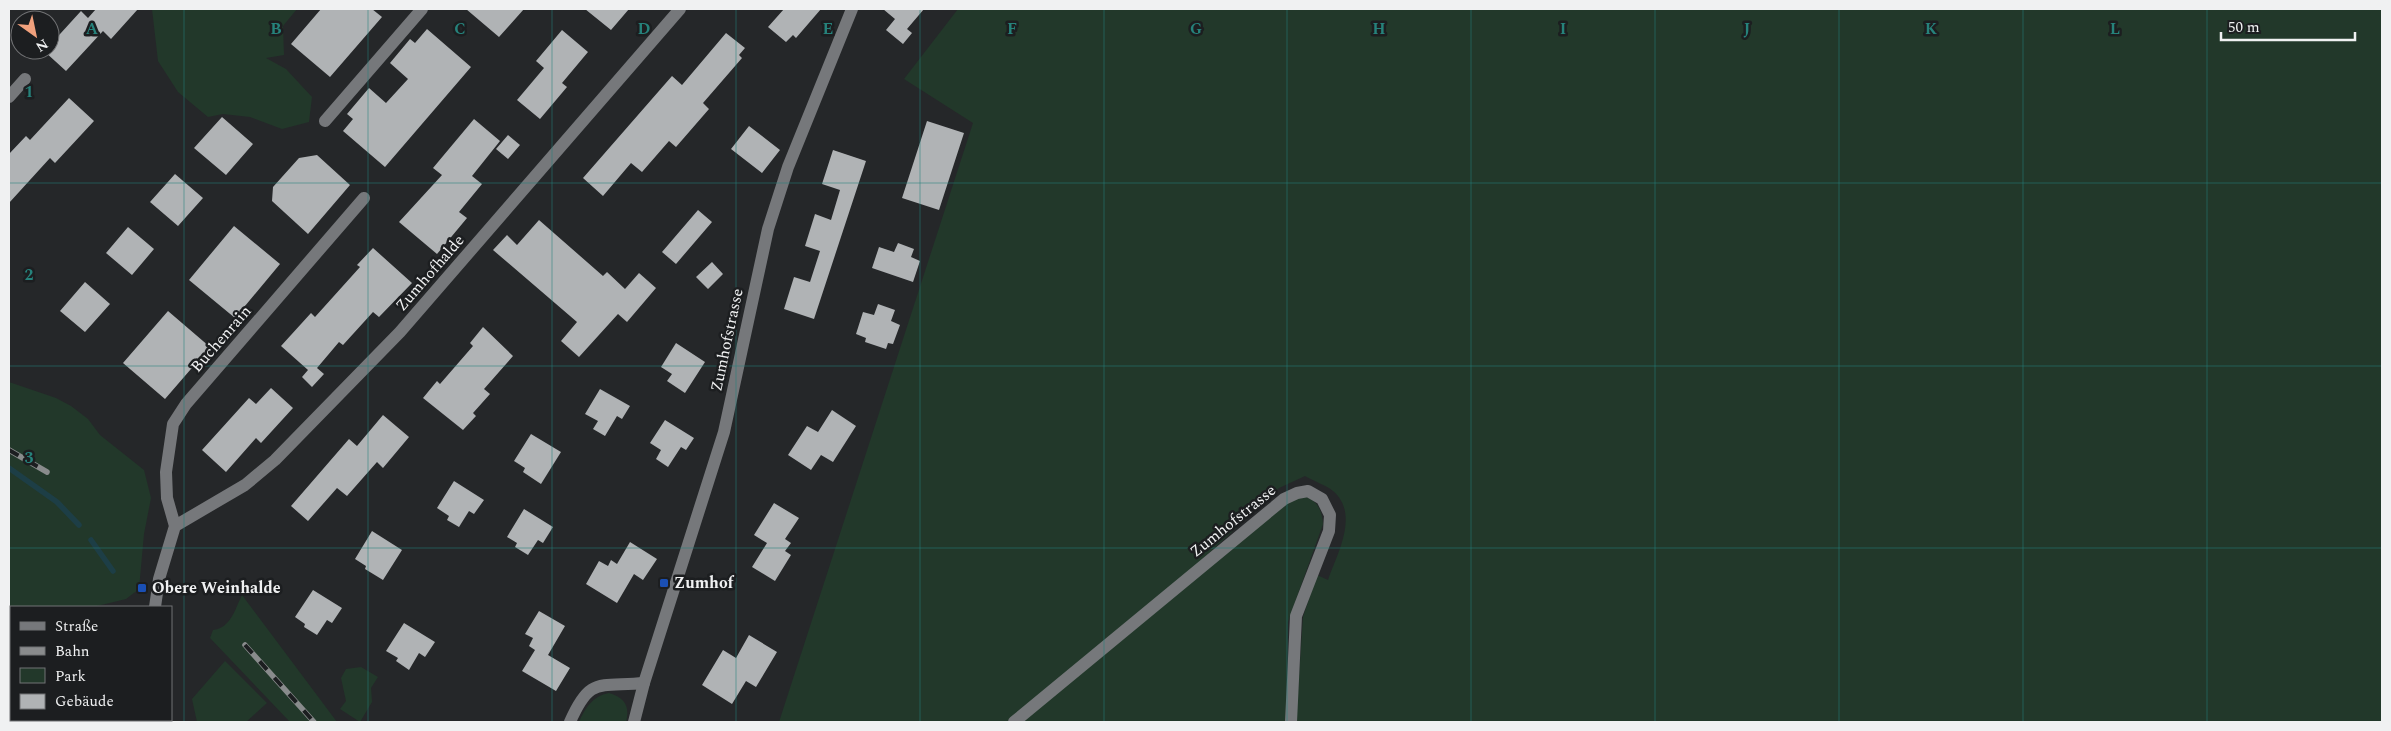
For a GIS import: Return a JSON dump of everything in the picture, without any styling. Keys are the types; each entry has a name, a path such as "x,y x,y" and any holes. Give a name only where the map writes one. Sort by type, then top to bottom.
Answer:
{"street":[{"path":"325,121 422,9"},
{"name":"Zumhofhalde","path":"175,526 246,485 261,473 365,368 400,332 680,9"},
{"name":"Zumhofstrasse","path":"634,722 644,683 724,432 768,228 788,167 852,9"},
{"path":"9,97 25,80"},
{"name":"Buchenrain","path":"175,526 167,498 166,472 173,424 186,404 364,198"},
{"name":"Zumhofstrasse","path":"1014,722 1284,499 1297,492 1308,491 1322,500 1330,515 1329,531 1296,616 1291,722"},
{"path":"155,606 159,579 175,526"},
{"path":"570,722 586,692 598,686 644,683"}],"green space":[{"path":"152,9 297,9 283,26 284,55 266,58 286,69 312,97 309,122 282,129 250,117 223,114 208,117 178,92 158,61"},
{"path":"958,9 2382,9 2382,722 1296,722 1303,617 1317,575 1328,580 1341,546 1346,522 1341,500 1333,491 1305,476 1279,488 1177,583 1007,722 779,722 973,123 904,79"},
{"path":"9,382 56,398 71,406 88,419 100,435 144,470 151,498 144,534 139,589 126,599 97,606 10,606 9,709"},
{"path":"1302,496 1315,502 1318,506 1323,524 1288,622 1286,722 1021,722 1286,502"},
{"path":"242,595 337,722 290,722 210,638 213,630 224,626 228,622"},
{"path":"225,661 267,703 246,722 197,722 192,699"},
{"path":"361,667 378,677 371,688 372,702 360,722 340,709 346,701 341,678 346,669"},
{"path":"609,693 619,697 625,703 627,707 626,722 579,722 590,703 598,697"}],"building":[{"path":"96,9 138,9 111,39 103,31 66,71 54,60 60,60 60,34 81,11 88,18"},
{"path":"321,9 372,9 382,17 330,77 291,44"},
{"path":"466,9 524,9 499,37"},
{"path":"585,9 629,9 611,30"},
{"path":"784,9 821,9 796,38 793,35 786,42 768,27"},
{"path":"883,9 924,9 907,29 912,33 903,44 886,30 895,19"},
{"path":"427,29 471,67 385,167 343,131 353,119 347,114 369,88 386,103 408,79 390,63 410,39 415,43"},
{"path":"562,30 588,52 562,83 567,87 540,119 517,100 544,68 536,61"},
{"path":"726,33 745,48 739,55 742,58 703,103 709,109 676,147 669,141 642,172 631,163 603,196 583,178 672,76 682,85"},
{"path":"69,98 94,121 55,163 50,158 9,203 9,154 26,136 30,140"},
{"path":"222,117 253,144 226,175 194,148"},
{"path":"474,119 500,141 472,176 482,184 459,212 467,218 437,254 399,222 442,175 433,168"},
{"path":"927,121 964,133 939,210 902,198"},
{"path":"749,126 780,150 762,173 731,149"},
{"path":"508,135 520,145 508,159 496,149"},
{"path":"833,150 866,161 814,319 784,309 794,277 810,282 820,251 805,246 815,214 831,220 840,190 822,184"},
{"path":"317,155 350,185 308,234 272,201 273,187 299,158"},
{"path":"175,174 203,198 178,226 150,202"},
{"path":"698,210 712,222 676,264 662,252"},
{"path":"539,220 603,276 607,272 625,289 639,273 656,288 627,322 618,314 579,357 561,341 577,322 493,250 507,235 517,245"},
{"path":"234,226 280,264 235,318 189,280"},
{"path":"128,227 154,249 132,275 106,253"},
{"path":"898,243 914,249 911,257 920,261 913,282 872,268 879,247 894,252"},
{"path":"373,248 412,283 379,317 373,312 343,345 339,342 317,368 324,374 312,387 302,377 308,370 281,346 311,313 315,317 360,267 357,265"},
{"path":"712,262 723,274 708,289 696,277"},
{"path":"85,282 110,304 85,332 60,311"},
{"path":"878,304 895,310 891,321 900,325 893,344 888,343 886,349 865,342 866,338 856,334 863,312 874,315"},
{"path":"168,311 210,347 165,399 123,363"},
{"path":"483,327 513,356 484,389 490,394 473,413 476,416 463,430 423,398 437,381 440,384 473,346 470,343"},
{"path":"676,343 705,362 685,393 667,381 672,374 661,367"},
{"path":"271,388 293,408 261,443 256,438 226,472 202,450 249,398 256,404"},
{"path":"600,389 630,406 622,419 617,416 605,436 593,429 598,421 585,414"},
{"path":"832,410 856,426 833,462 821,455 811,470 788,455 807,426 818,432"},
{"path":"383,415 409,437 383,468 377,462 347,496 337,488 308,521 291,506 349,439 357,446"},
{"path":"665,420 694,438 686,450 681,447 668,467 656,459 661,450 650,443"},
{"path":"531,434 561,452 541,484 523,472 525,468 514,461"},
{"path":"454,481 484,500 474,514 469,511 459,527 447,520 449,516 437,508"},
{"path":"774,503 799,518 785,539 791,543 785,551 791,555 775,581 752,567 767,543 754,535"},
{"path":"524,509 553,527 543,543 538,540 528,555 515,547 517,543 507,537"},
{"path":"372,531 402,550 383,580 365,569 366,566 355,559"},
{"path":"630,542 657,559 643,580 634,574 617,603 586,584 599,561 608,566 611,560 617,564"},
{"path":"313,590 342,608 332,623 327,620 317,635 304,627 305,624 295,617"},
{"path":"539,611 565,626 548,655 570,668 556,691 522,671 535,650 529,646 533,638 525,634"},
{"path":"404,623 435,642 425,657 419,653 409,670 396,661 398,658 386,651"},
{"path":"749,635 777,652 756,687 746,681 732,704 702,685 723,650 736,658"}],"waterway":[{"path":"9,468 57,502 79,525"},
{"path":"91,540 113,571"}],"railway":[{"path":"9,450 47,472"},
{"path":"245,645 314,722"}],"place":[{"name":"Zumhof","path":"664,583"},
{"name":"Obere Weinhalde","path":"142,588"}]}
